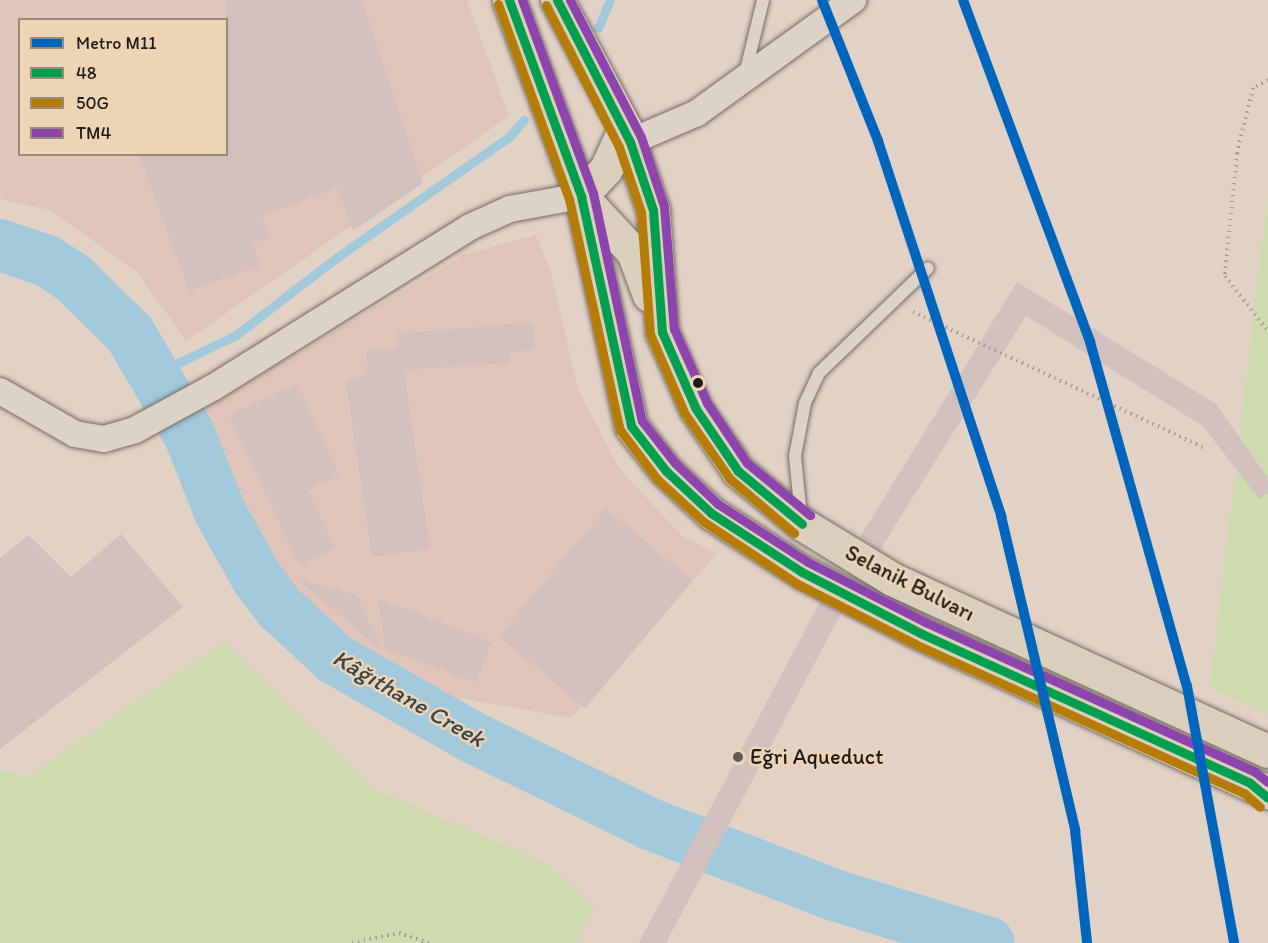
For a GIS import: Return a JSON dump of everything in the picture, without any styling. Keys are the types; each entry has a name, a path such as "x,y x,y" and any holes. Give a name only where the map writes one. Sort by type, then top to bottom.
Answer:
{"main road":[{"name":"Selanik Bulvarı","path":"509,0 581,196 631,426 666,471 711,513 802,572 920,633 1262,791"},
{"name":"Selanik Bulvarı","path":"557,0 628,135 652,210 662,332 696,409 738,471 802,524 892,579 1268,751"},
{"path":"628,135 601,177 581,196 633,252 662,332"}],"street":[{"path":"628,135 697,113 853,0"},
{"path":"0,391 75,434 105,439 135,430 214,387 470,228 510,209 581,196"}],"lane":[{"path":"743,81 763,0"},
{"path":"802,524 795,456 805,403 819,373 928,268"}],"path":[{"path":"1268,80 1253,88 1236,153 1225,276 1268,331"},
{"path":"891,302 1043,369 1204,448"},
{"path":"352,943 399,933 430,943"}],"shaded area":[{"path":"0,0 467,0 509,116 186,341 137,272 50,210 0,199"},
{"path":"536,235 551,273 578,389 619,468 682,536 717,554 571,718 442,695 379,676 327,638 277,578 235,506 199,412 463,255"}],"green space":[{"path":"1268,193 1268,714 1210,688"},
{"path":"224,642 374,789 548,864 595,909 576,943 0,943 0,770 27,777"}],"building":[{"path":"226,0 362,0 423,183 353,231 337,188 262,216 270,237 253,243 261,265 189,291 140,156 228,156 228,18 226,18"},
{"path":"1017,282 1216,404 1268,478 1268,493 1259,499 1203,426 1026,316 880,550 860,537"},
{"path":"532,322 535,350 511,352 508,363 404,370 430,549 372,557 346,383 368,374 366,351 398,348 396,334"},
{"path":"297,383 340,476 308,490 335,548 299,565 229,415"},
{"path":"606,508 693,581 585,709 499,636"},
{"path":"121,534 183,607 0,749 0,558 29,535 71,577"},
{"path":"298,580 357,595 382,651"},
{"path":"378,598 492,642 476,682 385,649"},
{"path":"820,602 841,613 666,943 639,943"}],"waterway":[{"path":"598,28 610,0"},
{"path":"155,374 236,335 336,258 509,137 524,120"},
{"name":"Kâğıthane Creek","path":"0,245 47,261 72,277 130,334 189,434 220,512 257,578 280,608 335,659 476,739 650,824 831,894 989,943"}],"metro line":[{"name":"M11","path":"822,0 878,141 1001,516 1075,830 1087,943"},
{"name":"M11","path":"963,0 1090,342 1187,686 1234,943"}],"transit line":[{"name":"48","path":"509,0 581,196 631,426 666,471 711,513 802,572 920,633 1250,783 1268,798"},
{"name":"TM4","path":"522,0 593,193 642,421 675,463 718,504 808,562 925,622 1255,772 1268,782"},
{"name":"48","path":"557,0 630,142 653,210 662,332 696,409 738,471 802,524"},
{"name":"TM4","path":"570,0 641,137 664,206 674,329 707,403 747,463 810,515"},
{"name":"50G","path":"498,4 569,199 620,430 657,479 704,522 796,583 915,644 1244,793 1260,807"},
{"name":"50G","path":"546,5 619,147 641,212 650,334 685,414 730,479 794,533"}],"place":[{"name":"Eğri Aqueduct","path":"738,757"}]}
